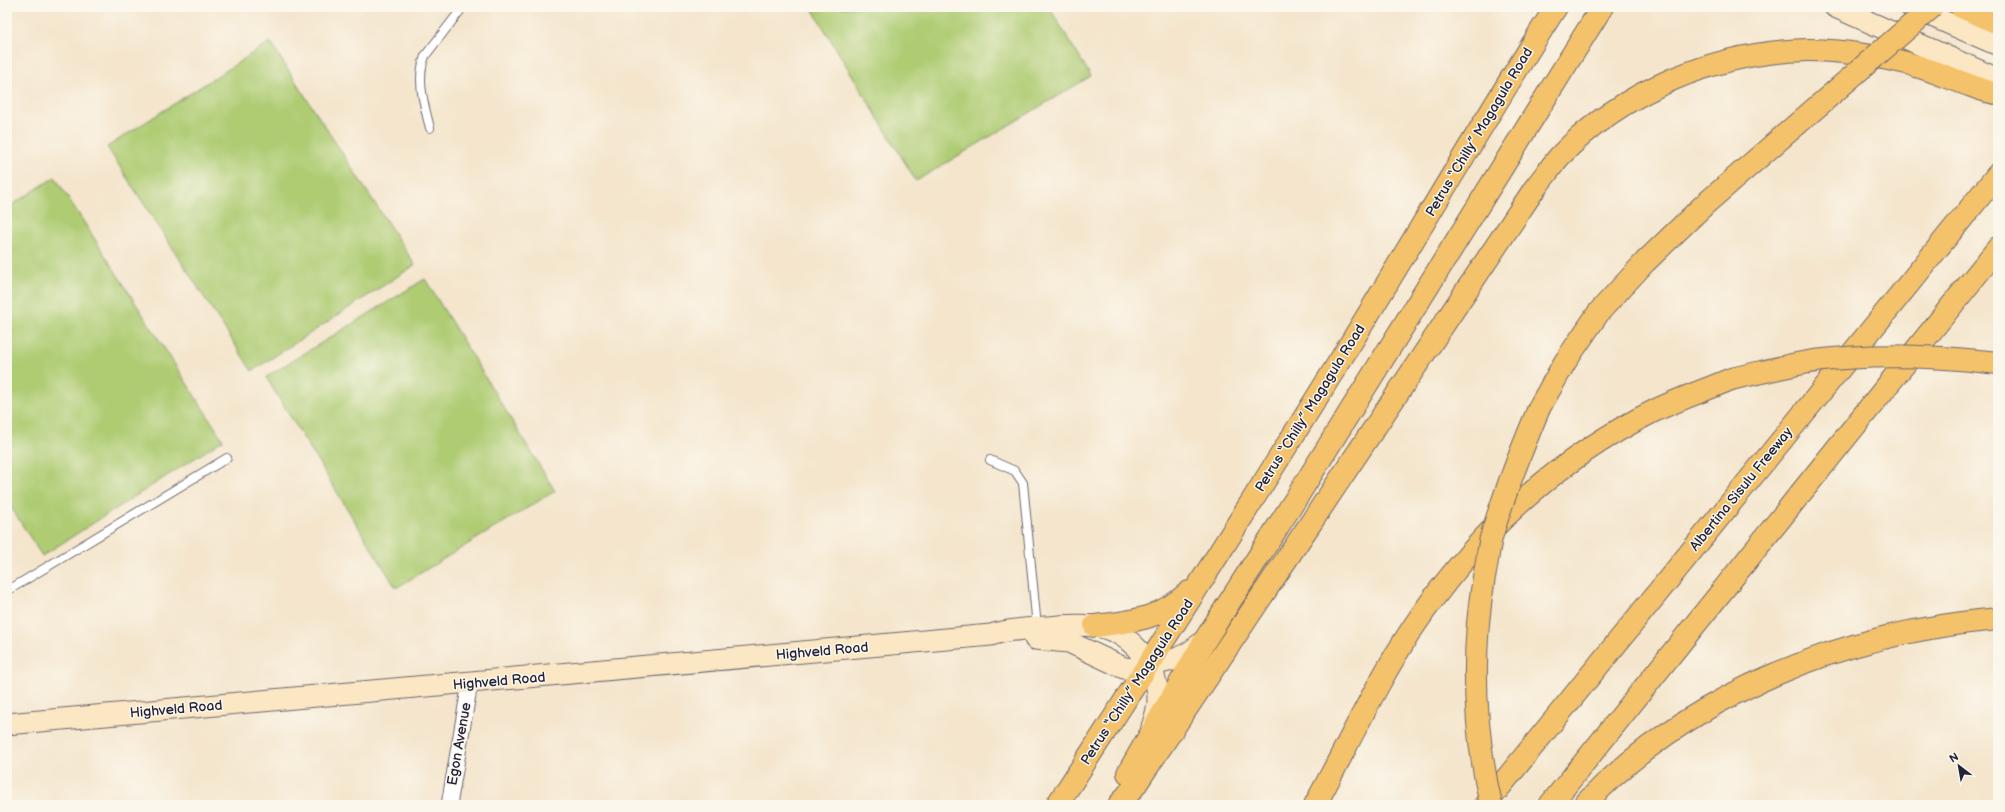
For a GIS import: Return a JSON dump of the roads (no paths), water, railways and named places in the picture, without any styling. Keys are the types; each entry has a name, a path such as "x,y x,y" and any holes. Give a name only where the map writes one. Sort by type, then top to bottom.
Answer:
{"main road":[{"name":"Petrus “Chilly” Magagula Road","path":"1058,805 1344,354 1466,150 1556,7"},
{"path":"1109,805 1205,640 1290,507 1602,7"},
{"path":"1491,805 1484,774 1476,708 1476,656 1479,608 1491,539 1514,469 1539,408 1565,362 1599,312 1645,262 1704,205 1932,7"},
{"path":"1962,7 1986,16"},
{"path":"1119,805 1134,787 1535,188 1559,158 1588,132 1620,108 1680,76 1715,63 1780,51 1810,50 1844,52 1899,61 1982,90 1998,93"},
{"name":"Albertina Sisulu Freeway","path":"1485,805 1998,174"},
{"path":"1550,805 1998,248"},
{"path":"1315,805 1381,682 1411,631 1436,594 1465,557 1527,495 1565,465 1603,440 1654,411 1731,379 1815,362 1877,356 1937,356 1998,363"},
{"path":"1095,626 1160,614 1174,605 1202,580"},
{"path":"1584,805 1617,772 1650,747 1733,695 1775,675 1855,645 1908,631 1998,619"}],"street":[{"path":"1835,7 1998,79"},
{"path":"1911,7 1998,44"},
{"name":"Highveld Road","path":"7,724 991,635 1005,630 1095,626 1108,629 1127,639 1136,646 1148,665 1155,680 1158,701 1150,735"},
{"name":"Highveld Road","path":"991,635 1008,640 1051,639 1069,642 1124,668 1136,669 1176,659 1190,652 1205,640"},
{"name":"Egon Avenue","path":"449,805 470,683"}],"lane":[{"path":"430,128 420,79 422,66 425,56 463,7"},
{"path":"7,591 227,458"},
{"path":"990,460 1015,471 1023,483 1037,628"}]}
